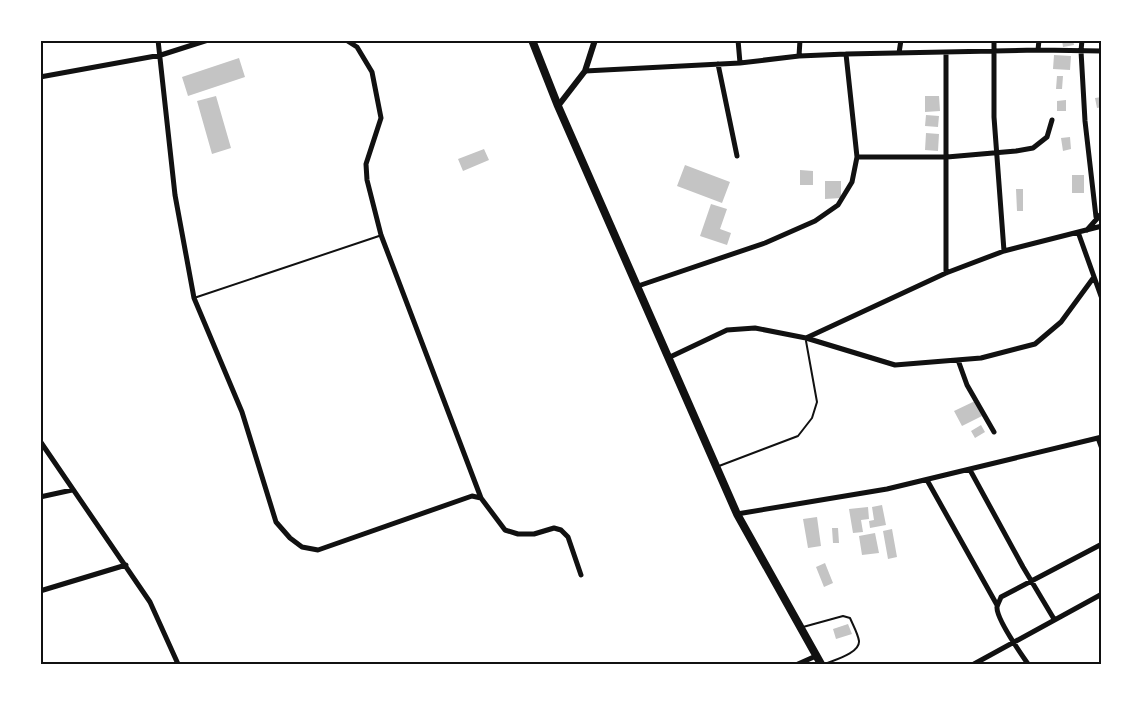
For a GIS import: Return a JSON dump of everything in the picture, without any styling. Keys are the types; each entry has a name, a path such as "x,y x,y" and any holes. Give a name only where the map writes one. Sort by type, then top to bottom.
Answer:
{"main road":[{"path":"532,40 558,106 737,514 816,656 823,664"}],"street":[{"path":"158,40 175,195 194,298 242,412 276,522 290,538 302,547 318,550 408,520 461,499 472,496 481,498"},
{"path":"40,77 161,55 208,40"},
{"path":"346,40 357,47 372,72 381,118 366,165 367,180 381,235 481,498 505,531 534,534 554,528 561,530 568,537 581,575"},
{"path":"558,106 585,71 595,40"},
{"path":"738,40 740,63"},
{"path":"799,56 800,40"},
{"path":"899,53 901,40"},
{"path":"994,40 997,153 1004,251"},
{"path":"1038,50 1039,40"},
{"path":"1082,40 1080,51 1085,121 1099,215 1087,230"},
{"path":"585,71 740,63 799,56 846,54 1101,51"},
{"path":"946,52 946,273"},
{"path":"638,286 765,243 814,221 838,205 852,182 857,157 846,54"},
{"path":"718,64 737,156"},
{"path":"857,157 947,157 1033,148 1047,137 1052,120"},
{"path":"806,338 946,273 1004,251 1101,226"},
{"path":"1078,232 1101,299"},
{"path":"670,357 727,330 755,328 806,338 895,365 981,358 1035,344 1061,322 1094,277"},
{"path":"958,360 967,385 994,432"},
{"path":"737,514 887,489 1100,437 1101,449"},
{"path":"40,441 150,602 178,664"},
{"path":"970,470 1054,619"},
{"path":"927,480 997,605 1014,643 1028,664"},
{"path":"40,497 72,490"},
{"path":"997,605 1001,597 1101,544"},
{"path":"40,591 126,565"},
{"path":"975,664 1101,594"},
{"path":"798,664 816,656"}],"lane":[{"path":"194,298 381,235"},
{"path":"718,467 798,436 812,418 817,402 806,338"},
{"path":"800,628 843,616 850,618 859,645 855,650 823,664"}],"building":[{"path":"1062,40 1073,40 1074,45 1063,47"},
{"path":"1054,55 1071,56 1070,70 1053,69"},
{"path":"239,58 245,77 188,96 182,77"},
{"path":"1057,76 1063,76 1062,89 1056,89"},
{"path":"216,96 231,148 212,154 197,101"},
{"path":"925,96 939,96 940,111 925,112"},
{"path":"1102,97 1102,107 1097,108 1095,98"},
{"path":"1066,100 1066,111 1057,111 1057,101"},
{"path":"926,115 939,116 938,127 925,126"},
{"path":"926,133 939,134 938,151 925,150"},
{"path":"1070,137 1071,149 1063,151 1061,138"},
{"path":"484,149 489,160 463,171 458,159"},
{"path":"685,165 730,182 722,203 677,186"},
{"path":"800,170 813,171 813,185 800,185"},
{"path":"1072,175 1084,175 1084,193 1072,193"},
{"path":"825,181 841,181 841,198 825,199"},
{"path":"1016,189 1023,189 1023,211 1017,211"},
{"path":"711,204 727,209 720,229 731,233 727,245 700,236"},
{"path":"975,401 982,416 962,426 954,411"},
{"path":"981,425 985,432 975,438 971,431"},
{"path":"882,505 886,525 870,528 869,521 874,520 872,507"},
{"path":"868,507 869,519 861,520 863,532 853,533 849,509"},
{"path":"817,517 821,546 808,548 803,519"},
{"path":"832,528 838,528 839,543 833,543"},
{"path":"892,529 897,557 888,559 883,531"},
{"path":"875,533 879,553 862,555 859,536"},
{"path":"825,563 833,583 824,587 816,567"},
{"path":"848,624 852,634 836,639 833,629"}]}
